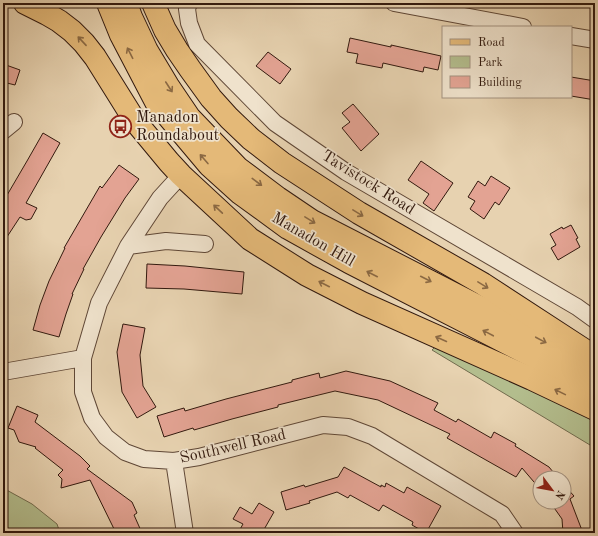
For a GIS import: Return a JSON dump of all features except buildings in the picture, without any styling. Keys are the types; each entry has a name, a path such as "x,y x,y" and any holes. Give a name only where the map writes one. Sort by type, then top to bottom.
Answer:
{"main road":[{"path":"25,3 59,21 84,43 95,57 136,121 181,175 250,239 307,275 362,303 420,330 532,378 595,409"},
{"name":"Manadon Hill","path":"108,3 121,35 156,102 209,165 240,193 288,228 349,262 538,359 595,394"},
{"name":"Manadon Hill","path":"126,3 147,51 189,117 238,168 312,221 497,316 595,369"},
{"path":"153,3 165,30 207,93 229,118 257,144 282,163 359,214 483,284 595,357"}],"street":[{"name":"Tavistock Road","path":"190,3 187,9 189,23 196,44 275,123 346,172 577,307 595,320"},
{"path":"394,3 518,26"},
{"path":"572,36 595,40"},
{"name":"Southwell Road","path":"181,175 160,198 128,246 99,303 83,358 83,392 92,418 106,437 125,452 144,459 174,461 199,457 323,425 348,427 372,436 502,514 515,533"},
{"path":"128,246 166,242 205,244"},
{"path":"3,372 83,358"},
{"path":"174,461 185,533"}],"green space":[{"path":"438,344 595,417 595,448 432,350"},
{"path":"3,488 32,504 57,524 60,533 3,533"}],"place":[{"name":"Manadon Roundabout","path":"121,127"}]}
